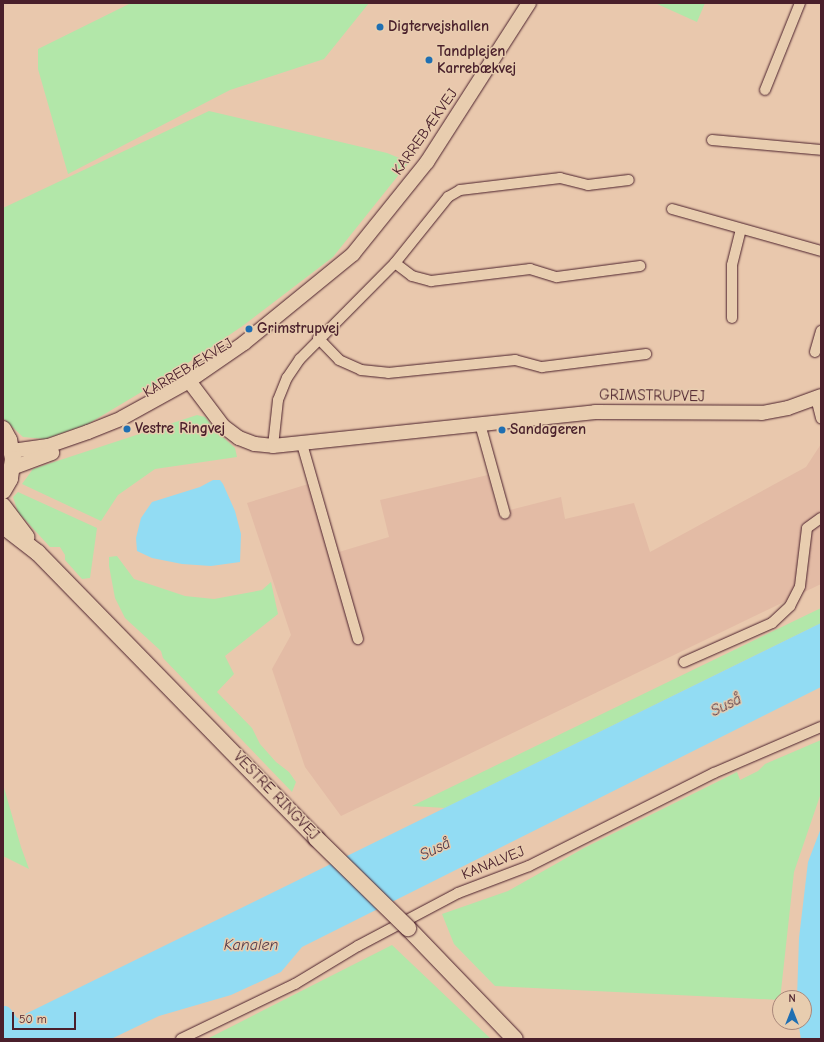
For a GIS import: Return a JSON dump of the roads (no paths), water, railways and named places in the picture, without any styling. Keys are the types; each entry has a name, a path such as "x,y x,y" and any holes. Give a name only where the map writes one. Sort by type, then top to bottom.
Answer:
{"main road":[{"path":"3,429 12,452 12,468 3,491"},
{"name":"VESTRE RINGVEJ","path":"3,506 38,553 316,838 408,928 516,1039"},
{"name":"VESTRE RINGVEJ","path":"3,526 38,553"}],"street":[{"name":"KARREBÆKVEJ","path":"12,468 125,424 246,353 303,305 353,254 427,162 530,3"},
{"path":"765,90 800,3"},
{"path":"712,140 821,150"},
{"path":"273,446 278,400 287,378 318,338 356,304 395,263 448,198 460,190 560,178 588,185 629,180"},
{"path":"672,209 821,251"},
{"path":"732,318 732,265 741,229"},
{"name":"KARREBÆKVEJ","path":"12,452 48,446 88,432 122,418 191,384 353,254"},
{"path":"395,263 412,276 431,281 530,269 557,277 640,266"},
{"path":"816,352 821,332"},
{"path":"318,338 339,360 361,370 388,373 515,360 542,367 646,354"},
{"name":"GRIMSTRUPVEJ","path":"191,384 215,417 239,438 255,444 273,446 595,412 762,414 788,408 819,397"},
{"path":"819,397 821,418"},
{"path":"480,424 505,514"},
{"path":"302,444 358,639"},
{"path":"684,662 772,622 790,606 800,586 807,528 821,518"},
{"name":"KANALVEJ","path":"181,1039 295,984 358,946 458,893 529,866 714,773 821,727"}],"water":[{"path":"213,480 220,480 223,484 235,511 241,534 240,562 211,566 182,564 152,558 137,551 136,538 141,518 152,502 200,487"},
{"name":"Kanalen","path":"821,623 821,687 302,947 281,972 231,995 159,1016 111,1039 3,1039 3,1025"},
{"path":"821,828 821,1039 801,1039 799,1030 812,1030 812,990 797,990 799,938 808,862"}],"waterway":[{"path":"4,1013 23,1039"}],"place":[{"name":"Digtervejshallen","path":"380,27"},
{"name":"Tandplejen Karrebækvej","path":"429,60"},
{"name":"Grimstrupvej","path":"249,329"},
{"name":"Vestre Ringvej","path":"127,429"},
{"name":"Sandageren","path":"502,430"}],"water label":[{"name":"Suså","path":"726,705"},
{"name":"Suså","path":"435,849"}]}
